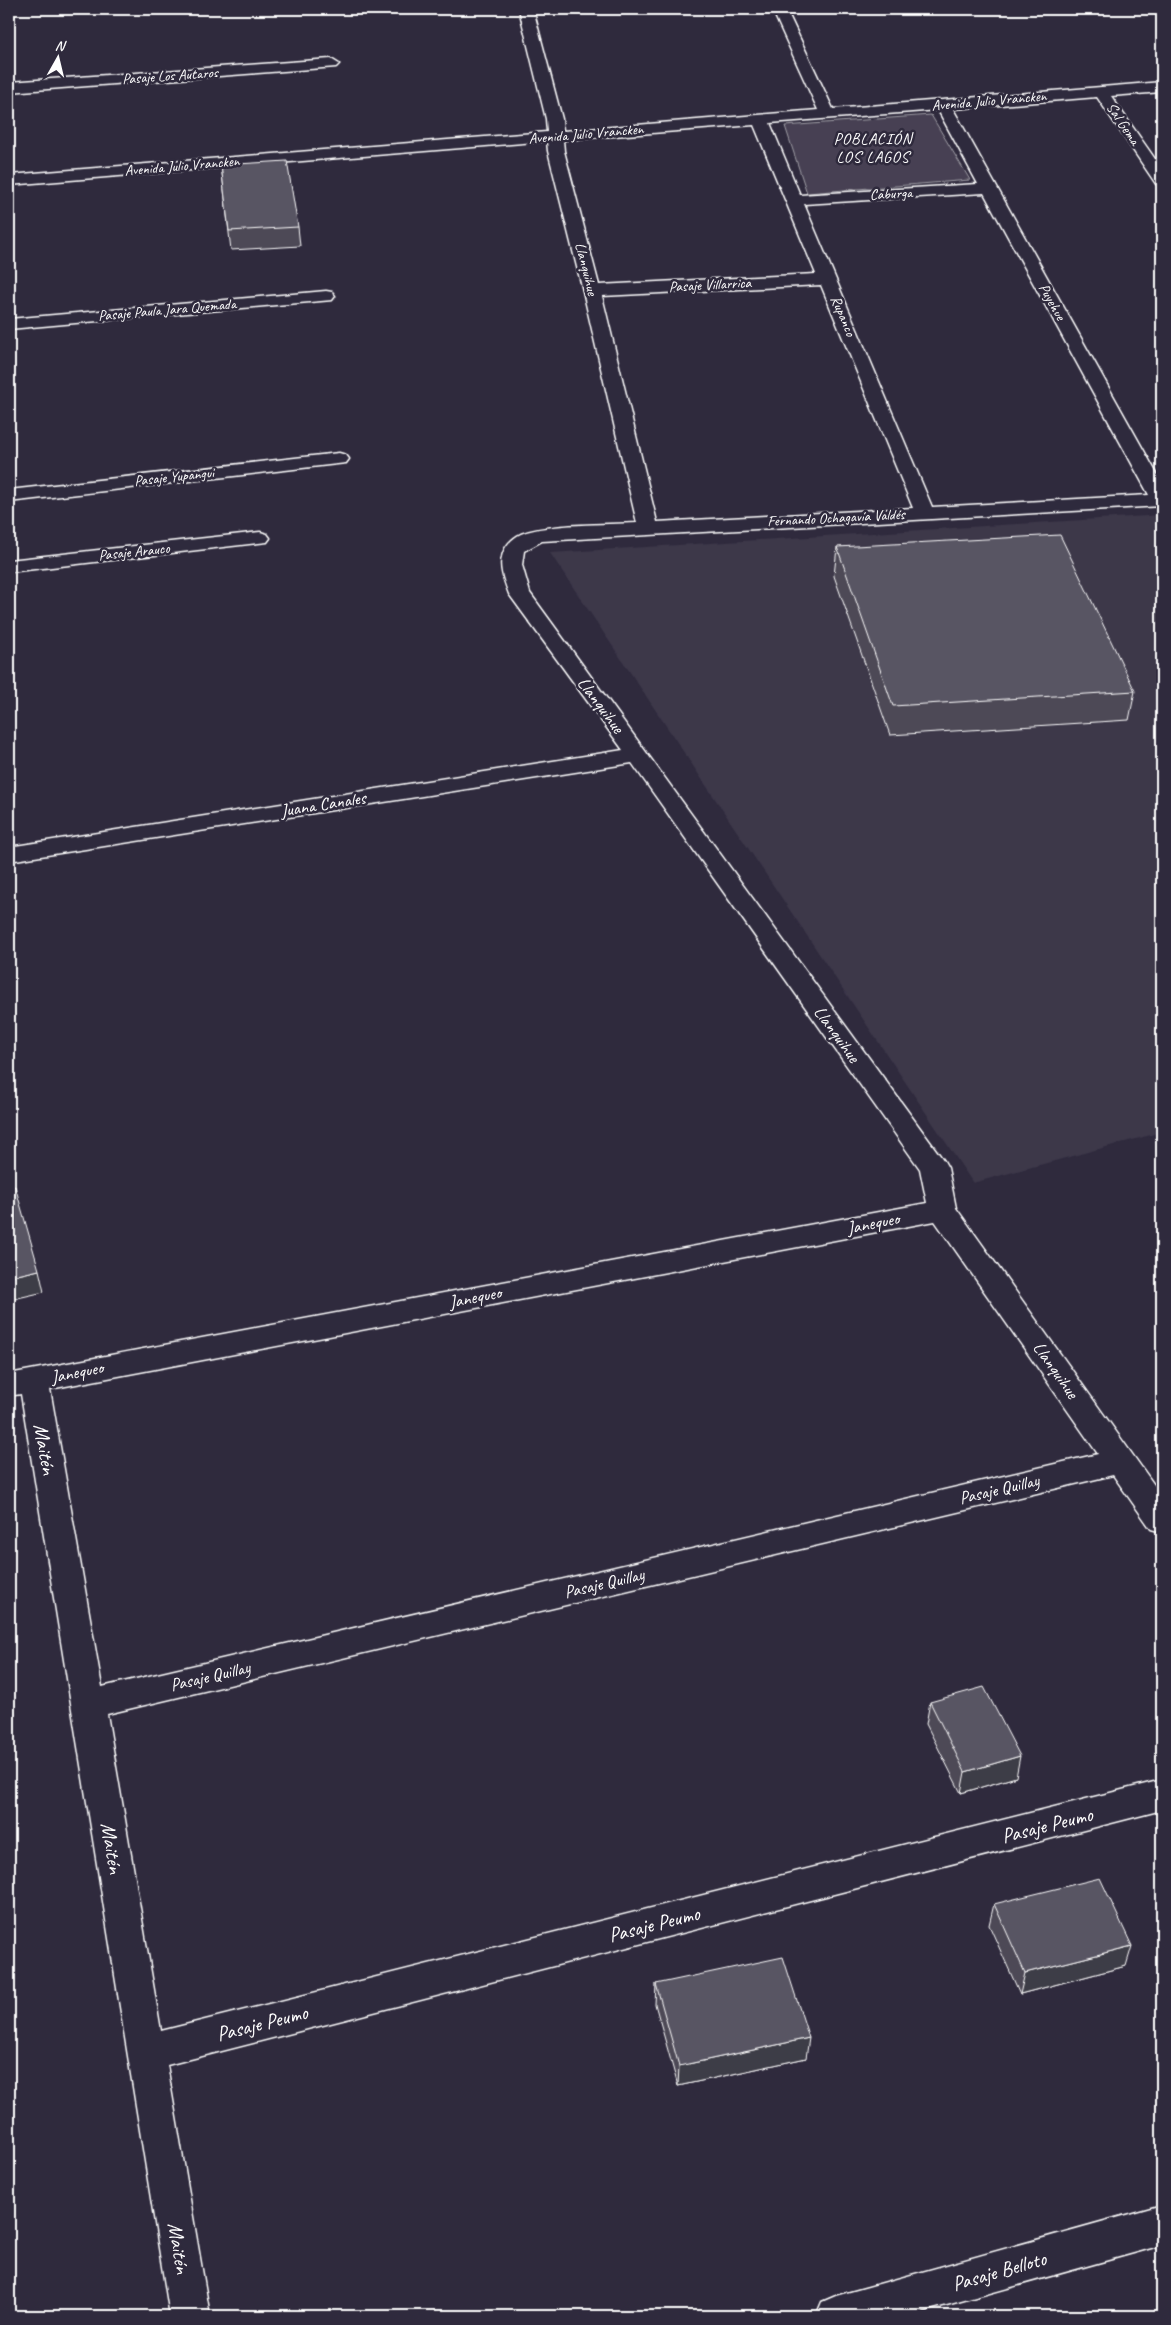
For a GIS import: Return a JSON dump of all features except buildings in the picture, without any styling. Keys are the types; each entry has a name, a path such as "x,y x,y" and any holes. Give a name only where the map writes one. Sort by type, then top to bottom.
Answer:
{"street":[{"name":"Llanquihue","path":"526,9 554,120 556,151 592,291 648,529"},
{"path":"779,9 828,114"},
{"name":"Pasaje Los Autaros","path":"9,87 331,64"},
{"name":"Avenida Julio Vrancken","path":"9,180 1162,87"},
{"name":"Sal Gema","path":"1101,92 1162,181"},
{"name":"Puyehue","path":"944,105 1162,500"},
{"name":"Rupanco","path":"760,119 925,513"},
{"name":"Caburga","path":"794,200 989,188"},
{"name":"Pasaje Villarrica","path":"592,291 827,279"},
{"name":"Pasaje Paula Jara Quemada","path":"9,324 326,296"},
{"name":"Pasaje Yupangui","path":"9,496 339,459"},
{"name":"Fernando Ochagavía Valdés","path":"514,549 523,540 540,535 1162,500"},
{"name":"Pasaje Arauco","path":"9,566 260,538"},
{"name":"Llanquihue","path":"514,549 513,577 520,594 638,755 934,1168 942,1210 1162,1520"},
{"name":"Juana Canales","path":"9,854 638,755"},
{"name":"Janequeo","path":"21,1383 942,1210"},
{"name":"Maitén","path":"21,1383 88,1704 190,2316"},
{"name":"Pasaje Quillay","path":"88,1704 1120,1461"},
{"name":"Pasaje Peumo","path":"146,2052 1162,1795"},
{"name":"Pasaje Belloto","path":"836,2316 1162,2225"}],"shaded area":[{"path":"931,115 970,180 807,193 785,126"},
{"path":"1162,515 1162,1132 973,1183 550,553"}],"district":[{"name":"POBLACIÓN LOS LAGOS","path":"873,148"}]}
